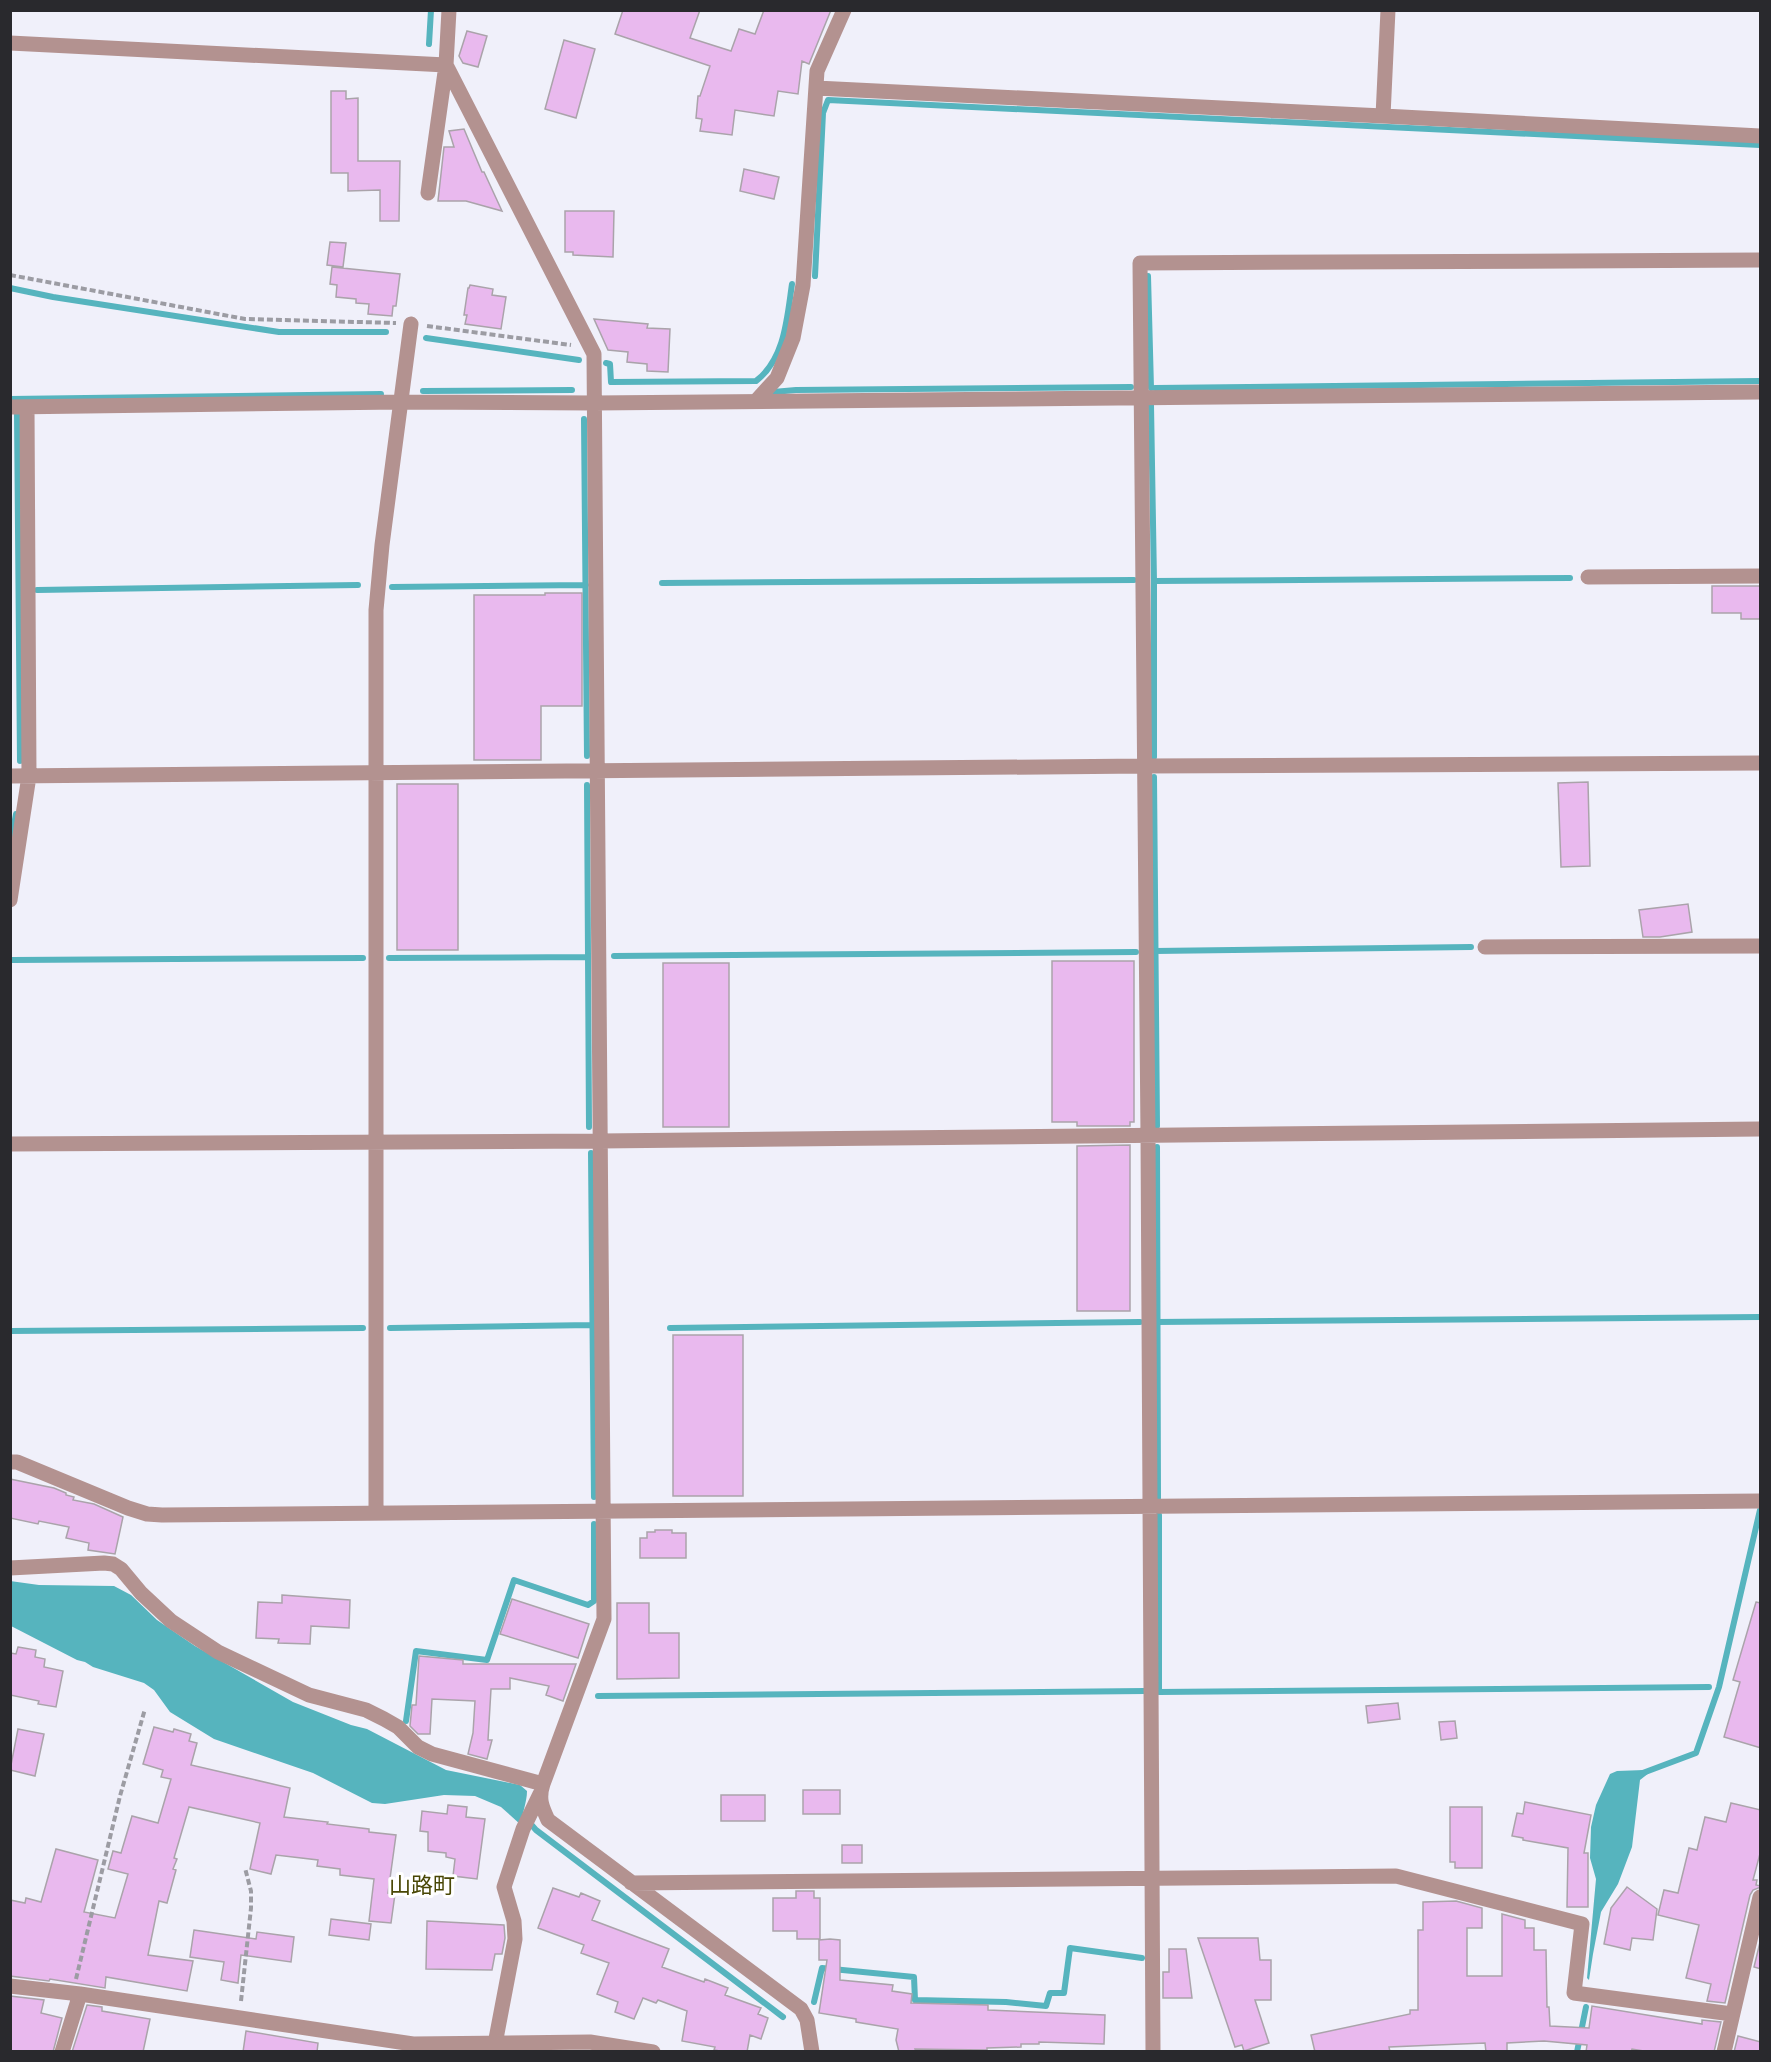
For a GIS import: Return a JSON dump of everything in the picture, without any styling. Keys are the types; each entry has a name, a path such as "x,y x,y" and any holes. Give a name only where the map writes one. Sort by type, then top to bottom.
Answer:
{"street":[{"path":"428,193 446,65 449,10"},
{"path":"756,400 777,378 793,338 803,285 817,71 844,10"},
{"path":"1383,116 1388,10"},
{"path":"10,43 446,65"},
{"path":"446,65 594,354 604,1619 504,1887 514,1921 515,1939 495,2044"},
{"path":"816,87 1761,136"},
{"path":"1153,2052 1140,262 1761,260"},
{"path":"376,1513 376,610 382,545 411,324"},
{"path":"10,408 400,402 594,403 1761,392"},
{"path":"10,900 29,776 27,407"},
{"path":"1588,577 1761,576"},
{"path":"10,776 1761,763"},
{"path":"1485,947 1761,946"},
{"path":"10,1144 600,1141 1761,1129"},
{"path":"10,1461 18,1461 147,1514 1761,1501"},
{"path":"10,1568 113,1564 121,1569 141,1593 171,1621 218,1652 309,1695 366,1710 398,1727 418,1748 432,1754 542,1789"},
{"path":"542,1789 541,1806 548,1820 801,2009 807,2020 812,2052"},
{"path":"631,1883 1396,1876 1582,1924 1574,1993 1732,2014"},
{"path":"1724,2052 1761,1897"},
{"path":"10,1986 239,2018 413,2048 477,2048 495,2044 590,2042 653,2052"},
{"path":"62,2052 76,1994"}],"path":[{"path":"10,275 245,319 411,324 592,347"},
{"path":"76,1994 120,1796 145,1709"},
{"path":"239,2018 251,1908 251,1891 245,1868"}],"water":[{"path":"10,1581 39,1585 114,1586 131,1595 157,1620 195,1646 293,1702 367,1729 446,1770 520,1785 527,1791 521,1825 501,1807 475,1796 444,1795 385,1804 372,1803 313,1773 214,1739 170,1712 154,1690 144,1683 93,1667 11,1626"},
{"path":"1644,1770 1649,1773 1640,1780 1632,1847 1618,1884 1601,1912 1589,1980 1587,1978 1596,1879 1590,1858 1591,1827 1596,1805 1610,1774 1617,1771"}],"building":[{"path":"623,10 700,10 690,38 731,51 739,29 755,34 764,10 831,10 809,64 802,61 798,94 778,91 774,116 735,110 732,135 700,131 702,119 696,118 698,96 700,96 710,66 615,34"},
{"path":"467,31 487,36 478,67 463,63 459,56"},
{"path":"564,40 595,49 576,118 545,109"},
{"path":"331,91 346,91 346,99 358,98 358,161 400,161 399,221 380,221 380,190 348,191 348,173 331,173"},
{"path":"464,129 502,211 466,201 438,201 444,147 454,147 449,131"},
{"path":"744,169 779,177 774,199 740,191"},
{"path":"565,211 614,211 613,257 573,255 573,252 565,252"},
{"path":"330,242 346,243 343,267 327,265"},
{"path":"332,267 400,274 396,306 393,306 392,316 368,314 369,304 356,303 356,299 336,297 337,285 330,284"},
{"path":"470,285 493,289 492,295 506,297 501,329 465,324 467,315 464,315"},
{"path":"594,319 648,324 647,328 670,329 668,372 647,371 647,364 627,362 628,352 608,350"},
{"path":"1712,586 1761,586 1761,619 1741,619 1741,613 1712,613"},
{"path":"545,593 582,593 582,706 541,706 541,760 474,760 474,595 545,595"},
{"path":"1588,782 1590,866 1561,867 1558,783"},
{"path":"397,784 458,784 458,950 397,950"},
{"path":"1688,904 1692,932 1643,937 1639,910"},
{"path":"1052,961 1134,961 1134,1122 1130,1122 1130,1126 1077,1126 1077,1122 1052,1122"},
{"path":"663,963 729,963 729,1127 663,1127"},
{"path":"1130,1145 1130,1311 1077,1311 1077,1146"},
{"path":"673,1335 743,1335 743,1496 673,1496"},
{"path":"10,1479 54,1488 74,1497 73,1500 94,1504 123,1517 115,1554 88,1550 89,1543 66,1538 69,1527 10,1518"},
{"path":"655,1530 686,1533 686,1558 640,1558 640,1538 647,1538 647,1532 655,1532"},
{"path":"282,1595 350,1600 349,1628 311,1626 310,1644 278,1643 279,1639 256,1638 258,1602 282,1603"},
{"path":"512,1599 589,1624 578,1658 500,1634"},
{"path":"1756,1602 1761,1603 1761,1748 1724,1737 1740,1682 1733,1680"},
{"path":"617,1603 649,1603 649,1633 679,1633 679,1678 617,1679"},
{"path":"18,1647 36,1650 35,1657 45,1659 44,1667 63,1671 56,1707 10,1695 10,1653 16,1654"},
{"path":"419,1656 463,1660 463,1664 576,1664 563,1701 546,1695 549,1686 510,1678 510,1689 491,1689 488,1740 492,1740 487,1759 468,1754 473,1733 475,1701 432,1699 430,1734 418,1734 410,1726 412,1705 416,1705"},
{"path":"1398,1703 1400,1719 1368,1723 1366,1706"},
{"path":"1455,1721 1457,1738 1441,1740 1439,1722"},
{"path":"154,1727 191,1734 189,1741 197,1743 191,1765 290,1788 284,1817 328,1822 327,1824 396,1835 388,1893 395,1894 391,1923 369,1921 374,1879 340,1875 340,1869 317,1866 318,1860 276,1855 271,1874 250,1869 260,1823 189,1807 174,1858 177,1859 173,1869 176,1870 167,1903 159,1901 148,1955 193,1961 187,1991 106,1977 105,1988 50,1979 49,1981 10,1976 10,1900 25,1903 26,1898 41,1902 56,1849 98,1860 84,1912 115,1918 128,1874 108,1869 113,1851 121,1853 132,1816 158,1823 171,1779 161,1777 163,1770 143,1764"},
{"path":"18,1729 44,1734 35,1776 10,1770"},
{"path":"803,1790 840,1790 840,1814 803,1814"},
{"path":"721,1795 765,1795 765,1821 721,1821"},
{"path":"1525,1802 1591,1815 1584,1853 1588,1853 1588,1907 1567,1907 1568,1848 1512,1836 1517,1813 1523,1814"},
{"path":"1731,1803 1761,1810 1761,1850 1753,1880 1757,1880 1756,1885 1761,1887 1753,1890 1750,1895 1725,2003 1707,2001 1711,1984 1686,1978 1699,1925 1658,1915 1664,1890 1678,1893 1689,1848 1697,1850 1705,1817 1726,1822"},
{"path":"448,1805 467,1807 466,1817 485,1819 477,1879 453,1876 455,1859 446,1857 446,1853 428,1851 428,1832 420,1831 422,1811 447,1814"},
{"path":"1450,1807 1482,1807 1482,1868 1455,1868 1455,1862 1450,1862"},
{"path":"842,1845 862,1845 862,1863 842,1863"},
{"path":"1627,1887 1657,1909 1653,1940 1632,1938 1630,1950 1604,1944 1611,1908"},
{"path":"553,1888 579,1897 581,1893 600,1901 592,1920 669,1949 662,1967 728,1988 725,1995 761,2008 758,2014 768,2018 761,2039 750,2035 747,2052 714,2050 715,2047 682,2041 687,2011 658,2000 656,2003 643,1998 634,2019 615,2012 618,2002 597,1994 609,1963 581,1953 584,1945 538,1928"},
{"path":"796,1891 814,1891 814,1898 820,1898 820,1939 797,1939 797,1931 773,1931 773,1898 796,1898"},
{"path":"1456,1901 1482,1908 1482,1928 1467,1928 1467,1976 1502,1976 1502,1914 1525,1920 1525,1928 1534,1928 1534,1950 1546,1950 1547,2007 1549,2007 1550,2026 1589,2028 1592,2006 1702,2024 1702,2020 1721,2022 1714,2052 1650,2052 1632,2049 1631,2052 1586,2052 1587,2045 1544,2041 1507,2043 1507,2052 1486,2052 1485,2043 1389,2047 1390,2052 1315,2052 1311,2035 1410,2014 1410,2010 1418,2010 1418,1930 1423,1930 1423,1902"},
{"path":"331,1919 371,1924 369,1940 329,1935"},
{"path":"427,1921 504,1925 505,1938 502,1954 495,1954 492,1970 426,1969"},
{"path":"194,1930 256,1939 257,1932 294,1937 291,1962 241,1955 238,1983 221,1980 224,1962 190,1957"},
{"path":"1198,1938 1258,1938 1260,1960 1271,1960 1271,2000 1255,2000 1269,2043 1244,2051 1242,2045 1235,2047"},
{"path":"1761,1938 1761,1969 1754,1967"},
{"path":"819,1940 840,1940 840,1980 893,1985 892,1991 912,1994 911,2003 988,2005 988,2010 1105,2015 1104,2044 1039,2042 1039,2044 1021,2044 1021,2047 987,2048 987,2050 915,2049 916,2052 899,2052 896,2040 898,2029 819,2013 827,1960 819,1960"},
{"path":"1169,1949 1186,1949 1192,1998 1163,1998 1163,1972 1169,1972"},
{"path":"10,1996 44,2000 41,2013 62,2018 53,2052 10,2052"},
{"path":"87,2005 102,2007 102,2011 150,2019 143,2052 72,2052"},
{"path":"246,2031 318,2043 317,2052 243,2052"},
{"path":"1738,2036 1761,2042 1761,2052 1734,2052"}],"waterway":[{"path":"429,44 431,10"},
{"path":"815,276 823,113 828,100 1760,145"},
{"path":"1148,276 1151,388"},
{"path":"606,363 610,364 611,382 756,381 766,372 779,350 786,324 792,284"},
{"path":"10,288 53,297 279,332 386,332"},
{"path":"426,338 579,360"},
{"path":"1155,388 1760,381"},
{"path":"773,392 1131,387"},
{"path":"423,391 572,390"},
{"path":"10,399 381,394"},
{"path":"1151,405 1154,757"},
{"path":"17,414 20,761"},
{"path":"584,419 587,756"},
{"path":"1154,581 1570,578"},
{"path":"662,583 1134,580"},
{"path":"37,590 358,585"},
{"path":"392,587 586,585"},
{"path":"1154,777 1157,1126"},
{"path":"587,785 589,1127"},
{"path":"10,846 16,814"},
{"path":"1155,951 1471,947"},
{"path":"614,956 1136,952"},
{"path":"389,958 588,957"},
{"path":"12,960 363,958"},
{"path":"1157,1147 1158,1498"},
{"path":"591,1153 594,1497"},
{"path":"1157,1322 1760,1317"},
{"path":"670,1328 1140,1322"},
{"path":"390,1328 592,1325"},
{"path":"10,1331 363,1328"},
{"path":"1640,1774 1696,1753 1719,1687 1760,1510"},
{"path":"1159,1515 1159,1692 1709,1687"},
{"path":"406,1721 416,1651 487,1660 514,1580 588,1605 594,1601 594,1524"},
{"path":"598,1696 1145,1691"},
{"path":"529,1822 536,1830 783,2017"},
{"path":"814,2002 822,1968 914,1977 915,2000 1006,2002 1046,2006 1050,1993 1064,1993 1070,1948 1142,1958"},
{"path":"1577,2052 1586,2007"}],"district":[{"name":"山路町","path":"422,1885"}]}
